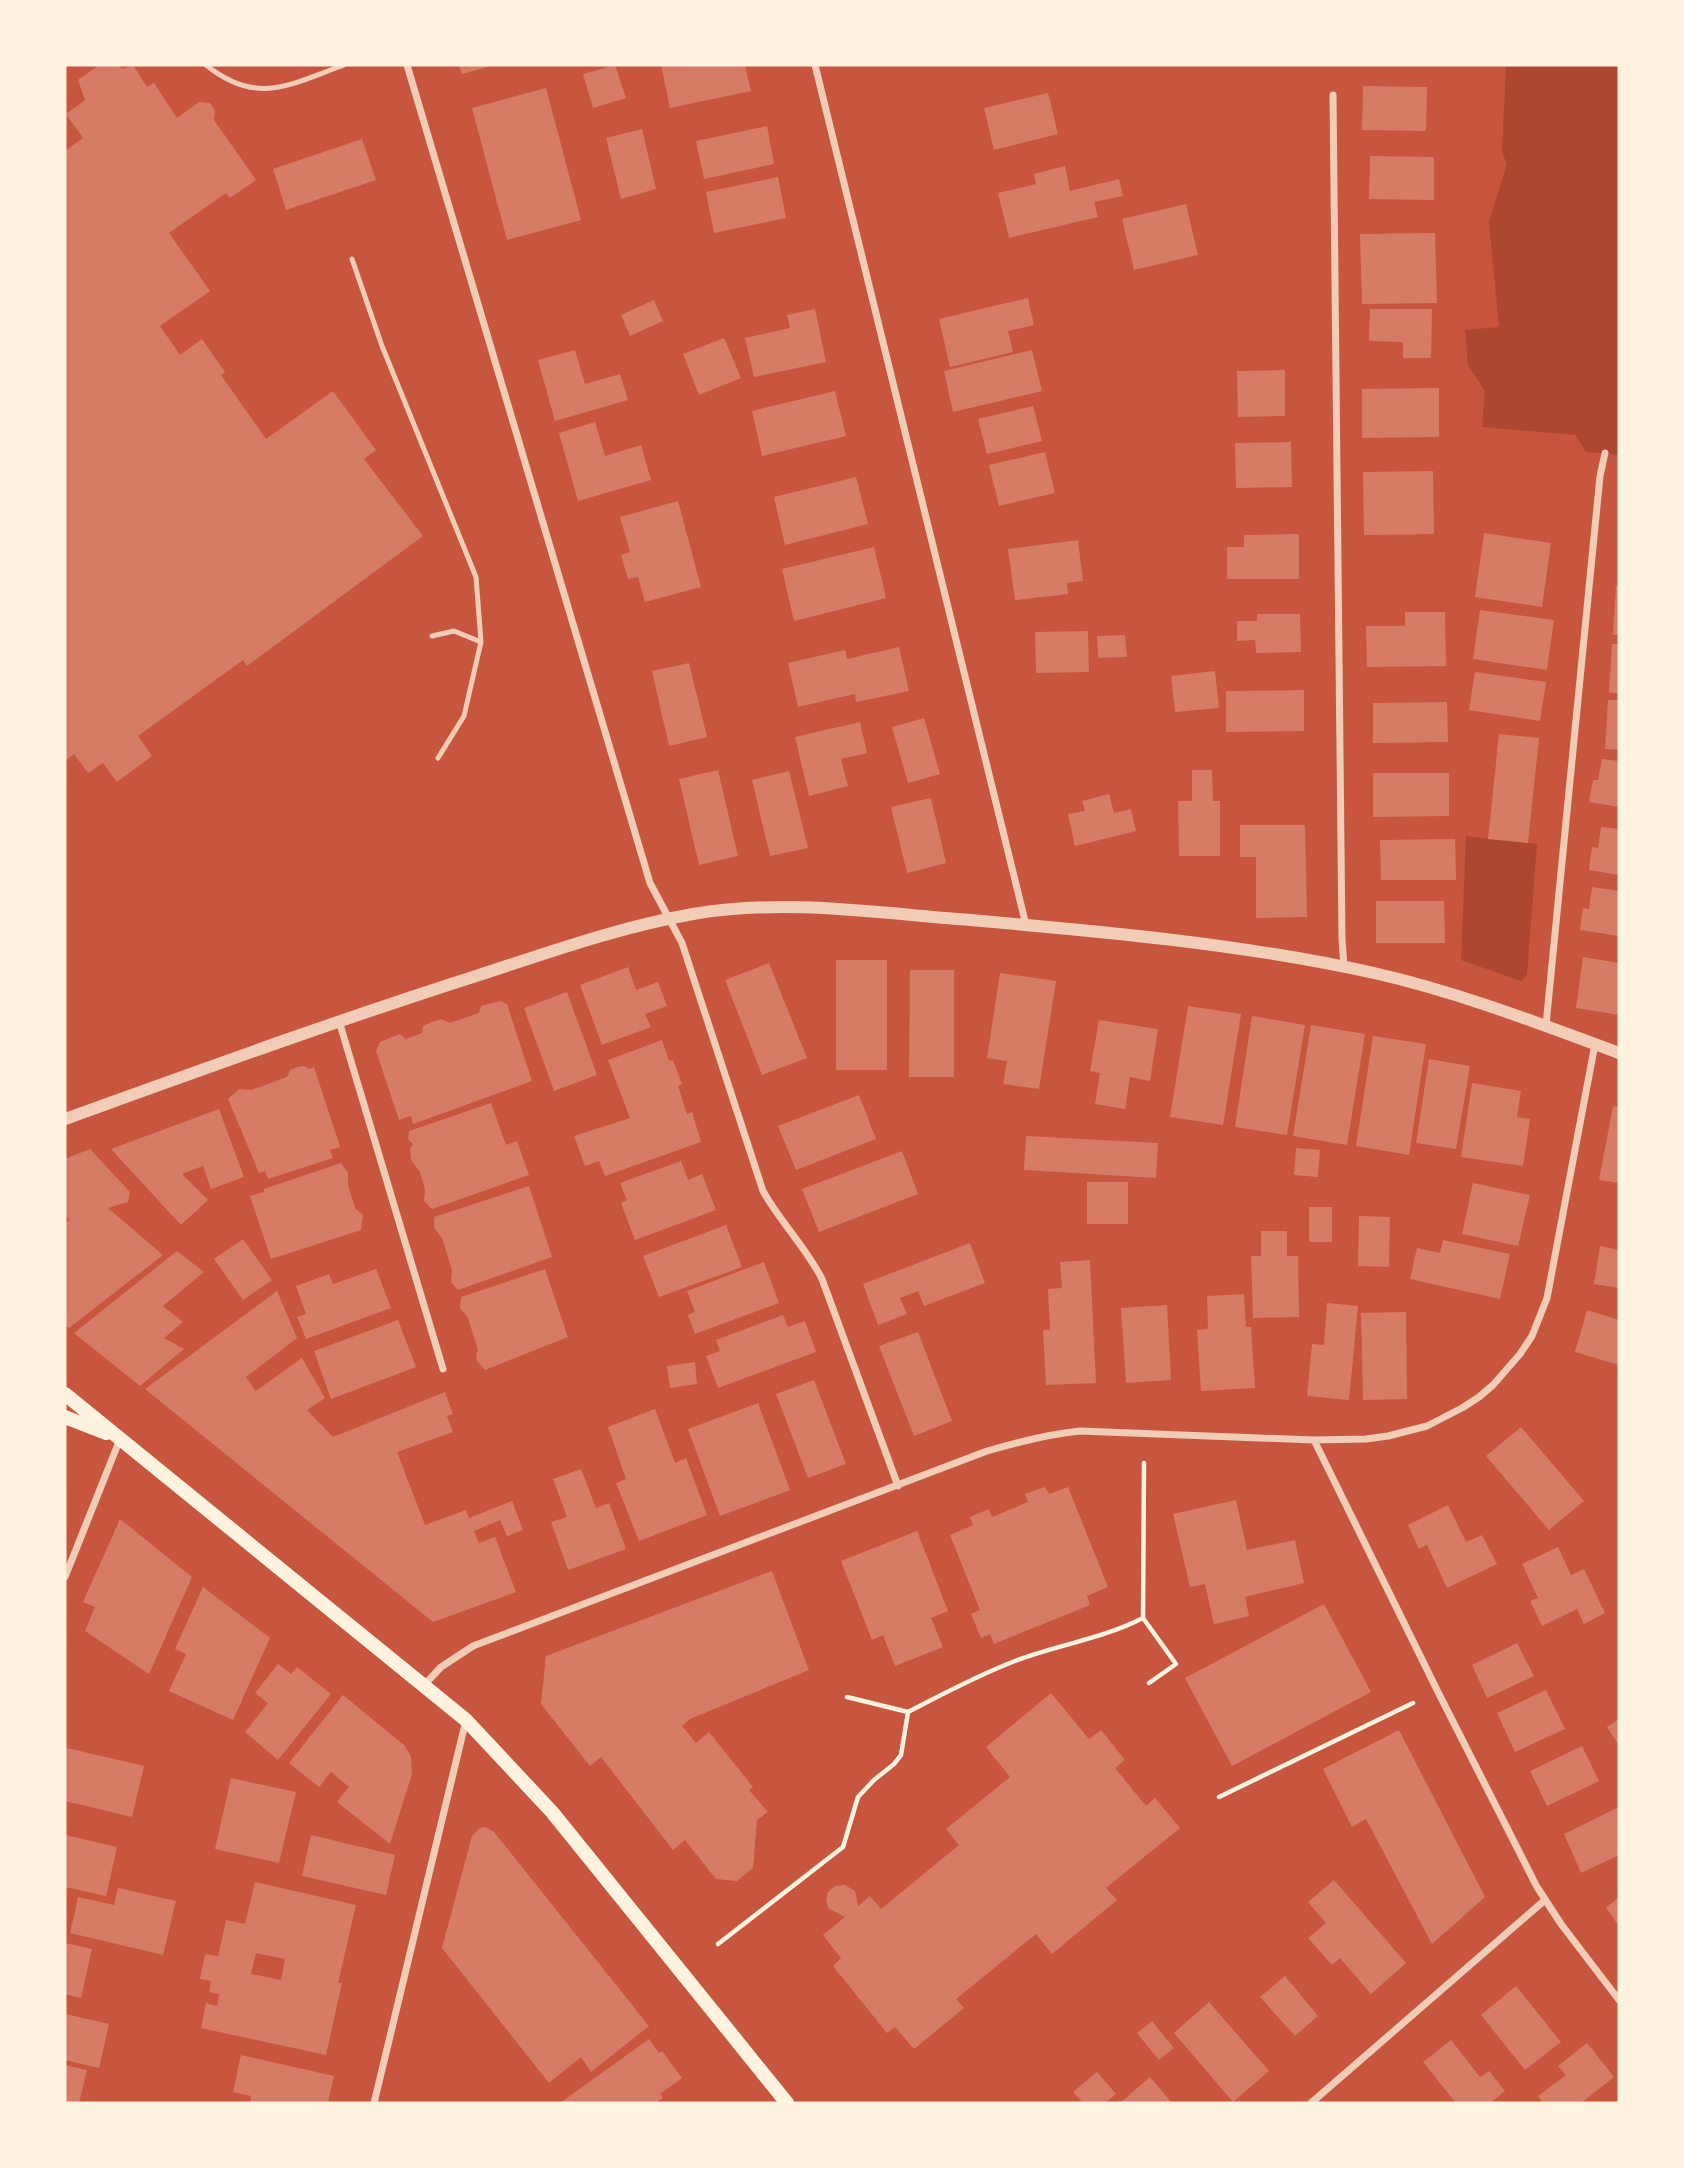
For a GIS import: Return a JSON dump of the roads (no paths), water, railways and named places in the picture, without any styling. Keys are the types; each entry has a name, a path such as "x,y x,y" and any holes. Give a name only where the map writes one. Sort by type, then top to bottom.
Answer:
{"main road":[{"path":"65,1394 466,1720 552,1812 788,2103"},
{"path":"65,1417 120,1438"}],"street":[{"path":"407,65 650,883 682,943 757,1175 771,1205 807,1253 822,1279 898,1486"},
{"path":"815,65 1026,925"},
{"path":"1333,95 1341,911 1344,967"},
{"path":"1546,1026 1599,490 1605,453"},
{"path":"65,1119 338,1020 591,939 668,919 738,908 806,907 1026,925 1165,939 1344,967 1465,998 1619,1053"},
{"path":"338,1020 443,1369"},
{"path":"425,1685 441,1667 473,1646 987,1451 1060,1433 1080,1431 1342,1441 1388,1436 1444,1419 1493,1385 1520,1354 1540,1318 1553,1276 1595,1044"},
{"path":"65,1577 120,1438"},
{"path":"1314,1440 1444,1704 1545,1900 1619,2000"},
{"path":"374,2103 466,1720"},
{"path":"1311,2103 1545,1900"}],"lane":[{"path":"206,65 241,87 261,89 283,86 344,65"},
{"path":"352,259 382,346 476,578 481,642 464,716 438,758"},
{"path":"432,636 454,631 481,642"}]}
